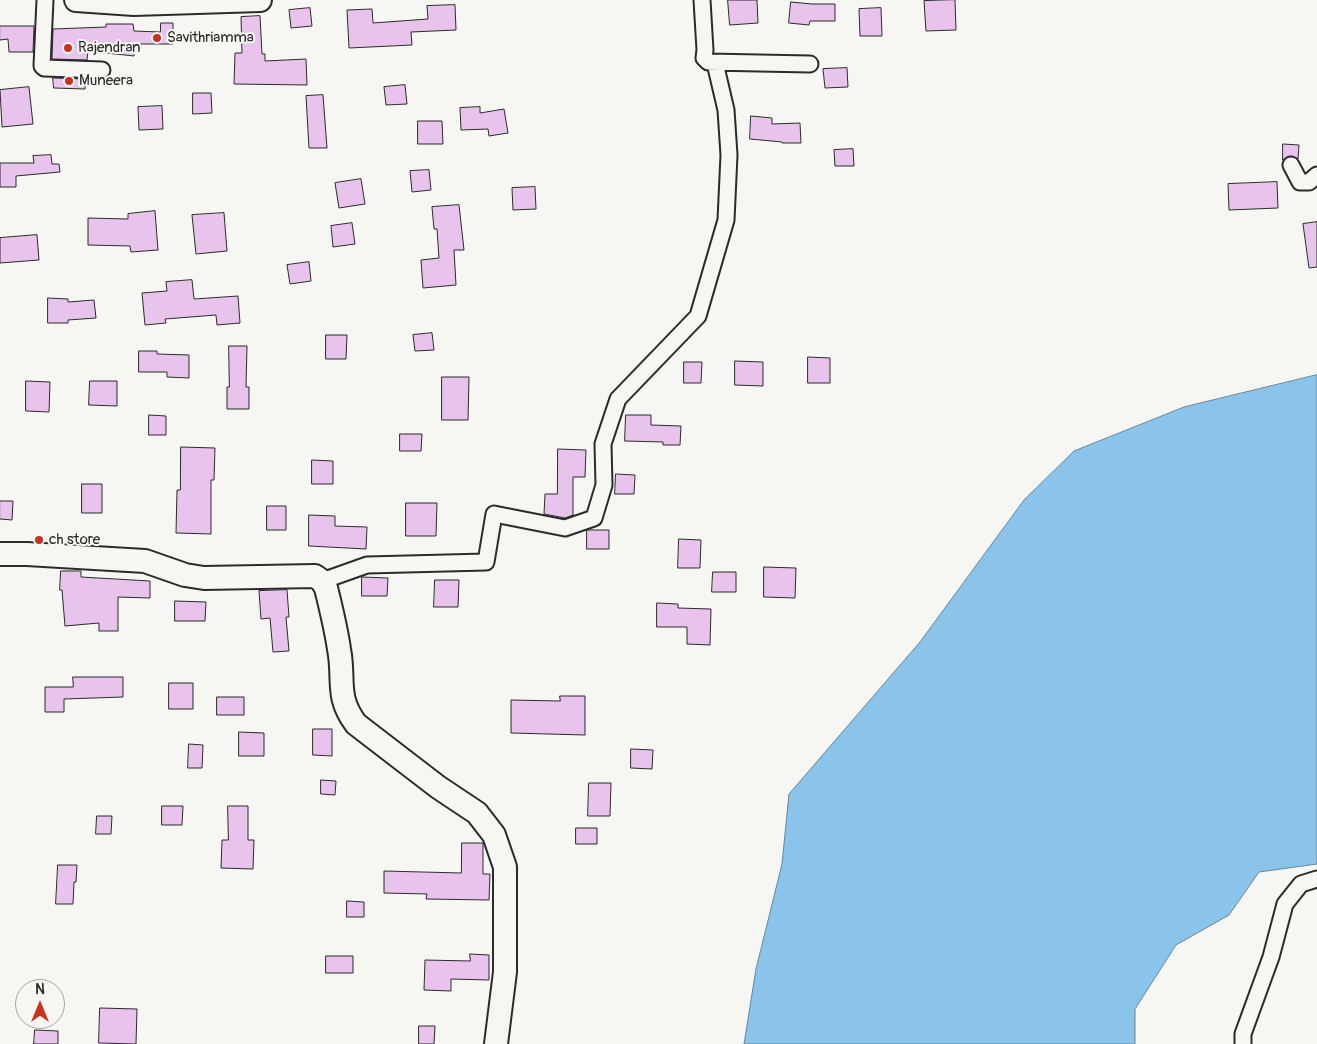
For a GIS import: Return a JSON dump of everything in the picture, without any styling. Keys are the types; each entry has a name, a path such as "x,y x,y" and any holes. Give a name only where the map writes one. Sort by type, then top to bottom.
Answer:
{"main road":[{"path":"76,0 134,4 260,0"},
{"path":"0,554 145,561 185,575 204,578 258,578 293,575 315,576 322,581 326,588 340,652 342,697 348,713 356,724 438,787 476,813 494,835 505,867 505,972 496,1044"}],"street":[{"path":"45,0 42,66 44,68 102,70"},
{"path":"702,0 704,58 708,62 810,64"},
{"path":"322,581 367,565 486,562 494,514 565,528 594,518 604,485 603,444 618,399 698,316 726,220 729,155 726,110 715,63"},
{"path":"1291,164 1300,182 1309,182 1317,175"},
{"path":"1242,1044 1243,1034 1271,957 1285,904 1301,884 1317,879"}],"water":[{"path":"1317,375 1317,864 1259,872 1229,915 1176,945 1135,1009 1135,1044 744,1044 756,969 782,864 789,794 920,642 1024,500 1074,451 1184,407"}],"building":[{"path":"728,0 757,0 758,23 730,25"},
{"path":"955,0 956,30 926,31 924,1"},
{"path":"791,2 835,4 835,21 810,21 809,25 789,23"},
{"path":"455,5 456,30 411,32 412,45 349,48 347,10 372,9 373,23 428,19 427,6"},
{"path":"310,8 312,26 291,28 289,10"},
{"path":"881,8 882,36 860,36 859,9"},
{"path":"260,16 262,54 265,54 265,61 306,59 307,85 234,84 235,53 242,53 241,17"},
{"path":"161,23 173,23 173,44 134,44 134,56 88,51 87,60 52,59 53,29 106,27 106,24 133,24 134,31 160,32"},
{"path":"0,26 34,26 33,52 9,52 8,39 0,40"},
{"path":"847,68 848,87 825,88 823,69"},
{"name":"Muneera","path":"53,78 86,79 85,89 54,88"},
{"path":"405,85 407,104 386,105 384,87"},
{"path":"29,87 33,124 2,127 0,90"},
{"path":"193,93 211,93 212,113 193,114"},
{"path":"323,95 327,148 309,148 306,96"},
{"path":"162,106 163,129 139,130 138,107"},
{"path":"480,107 480,113 504,109 508,133 489,136 488,129 461,130 460,108"},
{"path":"751,116 772,118 772,124 800,123 801,143 750,139"},
{"path":"418,121 442,121 443,144 418,144"},
{"path":"1283,144 1299,145 1298,159 1291,156 1283,160"},
{"path":"853,149 854,166 835,166 834,150"},
{"path":"51,155 52,164 59,164 60,172 16,176 16,187 0,187 0,163 34,163 33,156"},
{"path":"429,170 431,190 412,192 410,171"},
{"path":"361,179 365,204 339,208 335,183"},
{"path":"1277,182 1278,208 1229,210 1228,184"},
{"path":"535,187 536,209 513,210 512,188"},
{"path":"459,205 464,250 454,250 456,285 423,288 421,260 439,258 437,229 434,229 432,207"},
{"path":"155,211 158,250 131,252 130,246 88,245 88,218 128,219 128,214"},
{"path":"224,213 227,251 196,254 192,215"},
{"path":"1317,222 1317,267 1309,268 1303,224"},
{"path":"352,223 355,244 333,247 331,226"},
{"path":"37,235 39,260 0,263 0,238"},
{"path":"309,262 311,281 290,284 287,265"},
{"path":"192,280 194,299 238,296 240,323 217,325 216,315 165,319 166,323 145,325 142,293 167,291 166,282"},
{"path":"48,298 68,299 68,302 94,300 96,318 68,320 68,323 48,323"},
{"path":"432,333 434,350 415,351 413,335"},
{"path":"326,335 347,335 346,359 326,359"},
{"path":"229,346 247,346 246,387 249,387 249,409 227,409"},
{"path":"139,351 157,351 157,354 189,355 189,378 167,377 167,372 139,372"},
{"path":"808,357 830,358 830,383 808,383"},
{"path":"735,361 763,362 763,386 735,385"},
{"path":"684,362 702,362 701,383 684,383"},
{"path":"442,377 469,377 468,420 442,420"},
{"path":"26,381 50,382 49,412 26,411"},
{"path":"90,381 117,381 117,406 89,405"},
{"path":"149,415 166,416 166,435 149,435"},
{"path":"626,415 651,415 651,425 681,426 680,445 663,445 663,442 625,441"},
{"path":"400,434 422,434 421,451 400,451"},
{"path":"181,447 215,448 214,480 211,480 211,534 176,533"},
{"path":"558,449 586,450 585,477 573,477 573,515 565,518 544,514 545,494 557,494"},
{"path":"312,460 333,461 333,484 312,484"},
{"path":"616,474 635,475 634,494 615,494"},
{"path":"82,484 102,484 102,513 82,513"},
{"path":"0,501 13,501 12,520 0,519"},
{"path":"406,503 437,503 436,536 406,536"},
{"path":"267,506 286,506 286,530 267,530"},
{"path":"309,515 335,516 335,526 367,527 366,549 309,546"},
{"path":"587,530 609,530 609,549 587,549"},
{"path":"679,539 701,540 700,568 678,568"},
{"path":"764,567 796,568 795,598 764,597"},
{"path":"61,571 81,571 81,577 150,581 150,598 118,597 118,631 99,631 99,623 65,626 62,590 60,590"},
{"path":"713,572 736,572 736,592 712,592"},
{"path":"362,577 388,578 387,596 362,596"},
{"path":"435,580 459,580 458,607 434,607"},
{"path":"287,590 289,617 286,617 289,651 273,652 270,618 261,619 259,591"},
{"path":"175,601 206,602 205,621 175,621"},
{"path":"657,603 678,604 678,608 711,609 710,645 687,644 687,627 657,627"},
{"path":"73,677 123,677 123,697 64,699 64,712 45,712 45,687 73,687"},
{"path":"169,683 193,683 193,709 169,709"},
{"path":"560,696 585,696 585,735 511,733 511,700 560,701"},
{"path":"217,697 244,697 244,715 217,715"},
{"path":"313,729 332,729 332,756 313,755"},
{"path":"239,732 264,733 264,756 239,756"},
{"path":"189,744 203,745 202,768 188,768"},
{"path":"631,749 653,750 652,769 631,768"},
{"path":"321,780 336,781 335,795 321,794"},
{"path":"589,783 611,783 610,816 588,816"},
{"path":"162,806 183,806 182,825 162,825"},
{"path":"228,806 248,806 248,840 254,840 253,869 221,868 222,840 228,840"},
{"path":"97,816 112,816 111,834 96,834"},
{"path":"576,828 597,828 597,844 576,844"},
{"path":"462,843 483,843 483,874 490,874 489,900 426,899 427,894 384,893 384,871 461,873"},
{"path":"58,865 77,865 73,904 56,904"},
{"path":"347,901 364,902 364,917 347,917"},
{"path":"470,954 489,955 489,980 451,979 451,991 424,990 425,960 470,961"},
{"path":"326,956 353,956 353,973 326,973"},
{"path":"100,1008 137,1009 136,1044 99,1043"},
{"path":"419,1026 435,1026 434,1044 419,1044"},
{"path":"35,1030 58,1031 58,1044 34,1044"}],"place":[{"name":"Savithriamma","path":"157,38"},
{"name":"Rajendran","path":"68,48"},
{"name":"Muneera","path":"69,81"},
{"name":"ch store","path":"39,540"}]}
